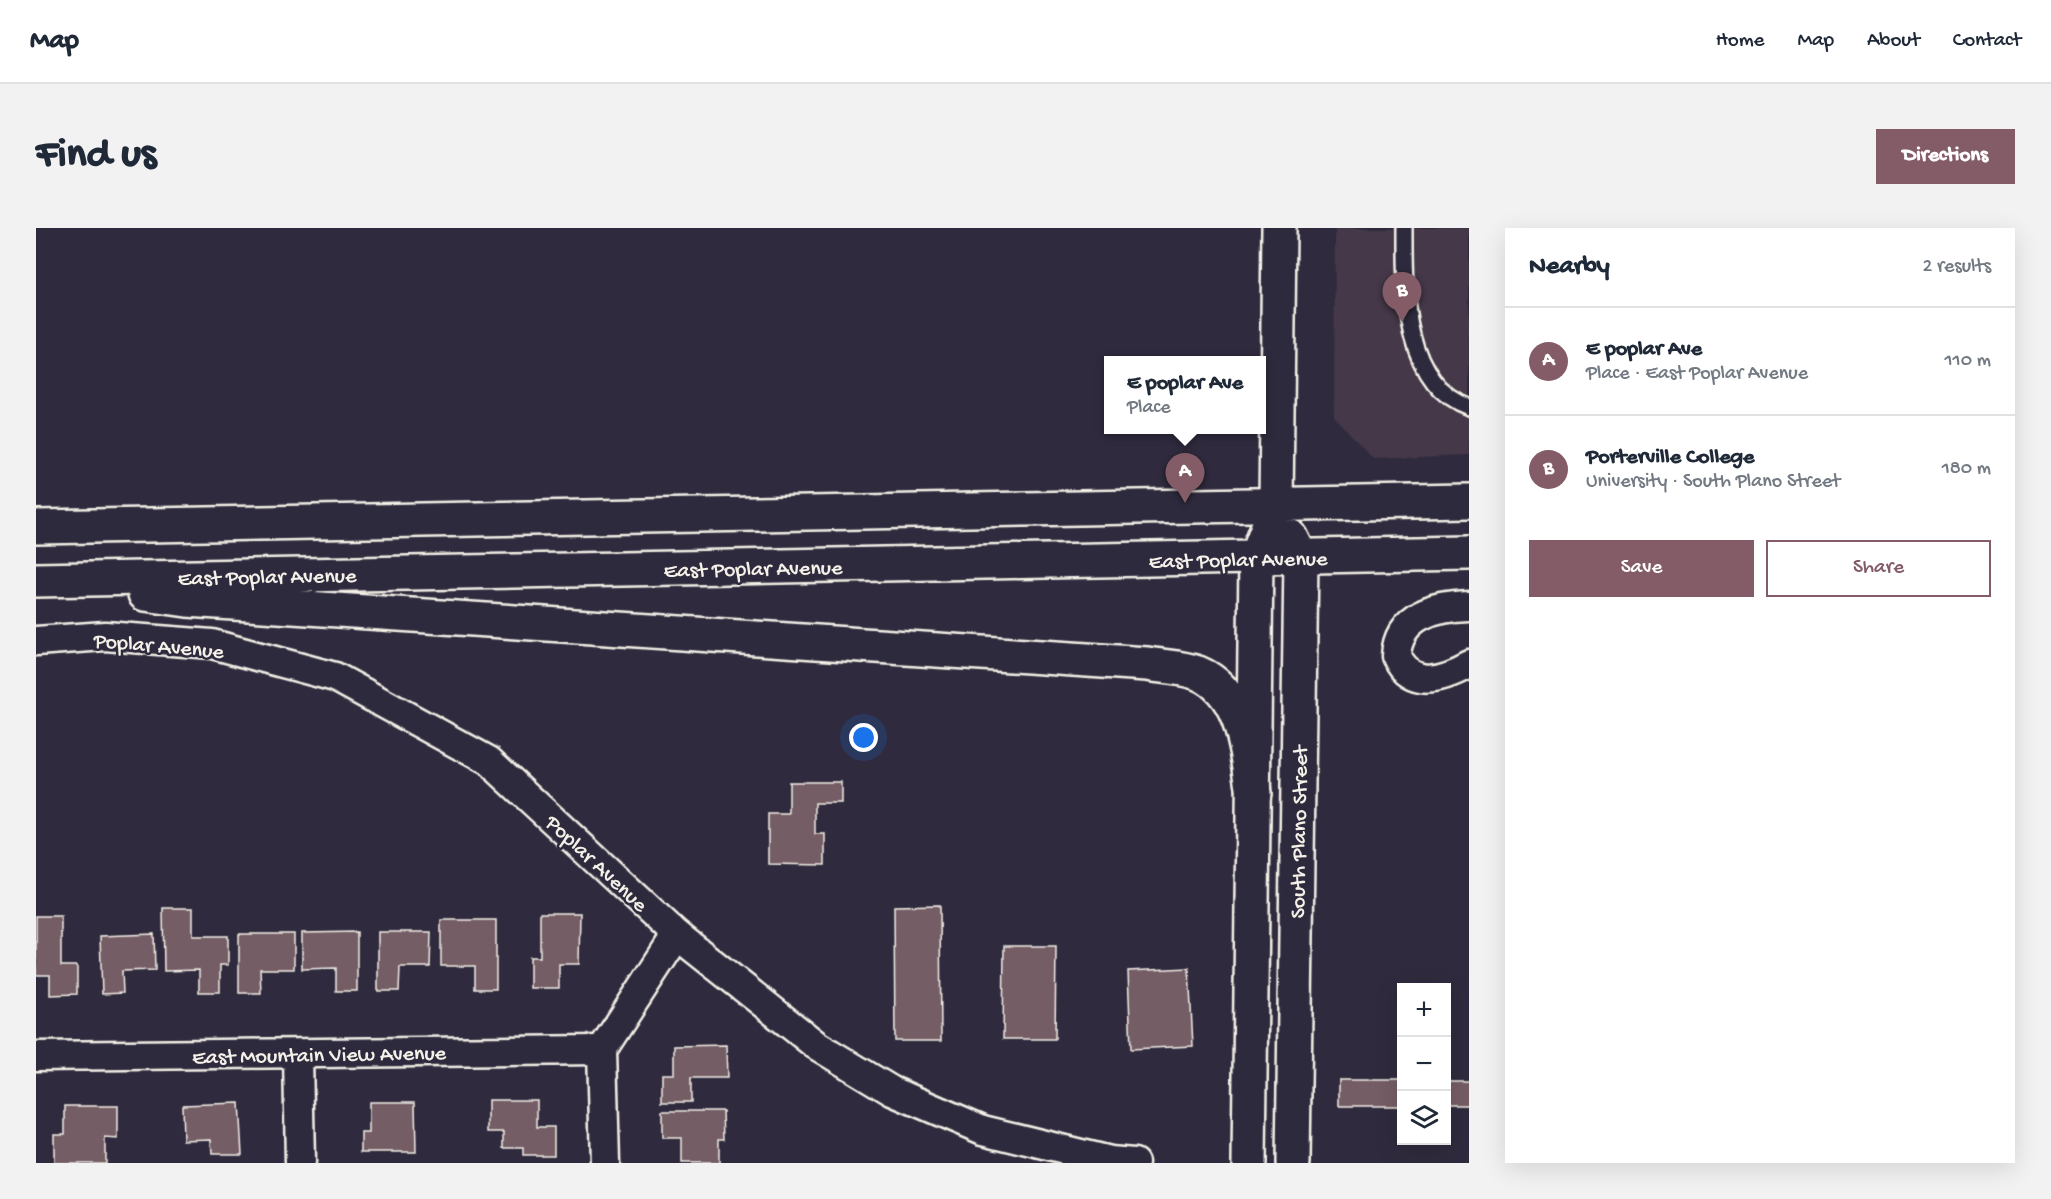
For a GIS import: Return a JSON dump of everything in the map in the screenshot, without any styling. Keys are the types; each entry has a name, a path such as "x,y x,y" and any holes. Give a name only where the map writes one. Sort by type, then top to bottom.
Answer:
{"main road":[{"name":"South Plano Street","path":"1249,1163 1256,558 1276,506 1279,228"},
{"path":"36,527 1469,501"},
{"name":"South Plano Street","path":"1276,506 1301,557 1293,1163"},
{"name":"East Poplar Avenue","path":"36,580 1469,553"},
{"path":"36,580 187,600 1185,669 1200,674 1228,697 1241,723 1254,793"}],"street":[{"path":"1469,606 1437,608 1416,619 1403,630 1396,646 1396,656 1406,672 1417,678 1452,674 1469,664"},
{"name":"Poplar Avenue","path":"36,641 105,636 212,644 335,677 489,761 677,935 816,1045 892,1091 983,1130 1110,1161 1134,1163"},
{"path":"605,1163 602,1050 677,935"},
{"name":"East Mountain View Avenue","path":"36,1056 602,1050"},
{"path":"298,1054 300,1163"}],"lane":[{"path":"1404,228 1404,281 1413,342 1431,376 1443,389 1469,407"}],"shaded area":[{"path":"1335,228 1469,228 1469,455 1373,459 1334,416"}],"building":[{"path":"789,782 841,782 841,803 815,803 815,834 825,834 825,865 768,864 768,814 789,814"},
{"path":"940,905 941,1041 895,1041 894,906"},
{"path":"163,908 193,908 193,936 228,936 228,965 220,965 220,992 199,992 199,970 164,971"},
{"path":"540,913 580,913 579,964 559,964 559,988 530,988 530,957 540,957"},
{"path":"36,916 61,916 61,966 77,966 77,994 50,995 50,975 36,975"},
{"path":"441,920 496,920 496,989 475,989 475,966 441,966"},
{"path":"357,932 357,991 336,991 336,968 302,969 302,933"},
{"path":"378,932 431,932 430,967 400,967 399,991 378,991"},
{"path":"154,934 155,970 122,971 123,993 102,994 100,936"},
{"path":"239,934 294,934 294,969 260,969 261,993 239,993"},
{"path":"1004,946 1056,946 1055,1039 1003,1039"},
{"path":"1189,968 1193,1046 1131,1049 1128,971"},
{"path":"726,1045 727,1078 691,1078 691,1102 662,1102 662,1074 674,1074 674,1046"},
{"path":"1339,1080 1397,1080 1397,1106 1339,1106"},
{"path":"1451,1081 1469,1081 1469,1105 1451,1105"},
{"path":"488,1100 537,1100 537,1127 554,1127 554,1155 523,1155 523,1148 504,1148 504,1132 488,1132"},
{"path":"369,1102 415,1102 416,1152 361,1152 361,1133 369,1133"},
{"path":"239,1103 242,1154 212,1154 211,1139 183,1140 182,1105"},
{"path":"65,1106 118,1106 118,1139 105,1138 105,1163 54,1163 54,1134 65,1134"},
{"path":"662,1111 723,1111 724,1139 719,1139 719,1163 682,1163 682,1138 662,1138"}],"place":[{"name":"Porterville College","path":"1402,322"},
{"name":"E poplar Ave","path":"1185,503"}]}
